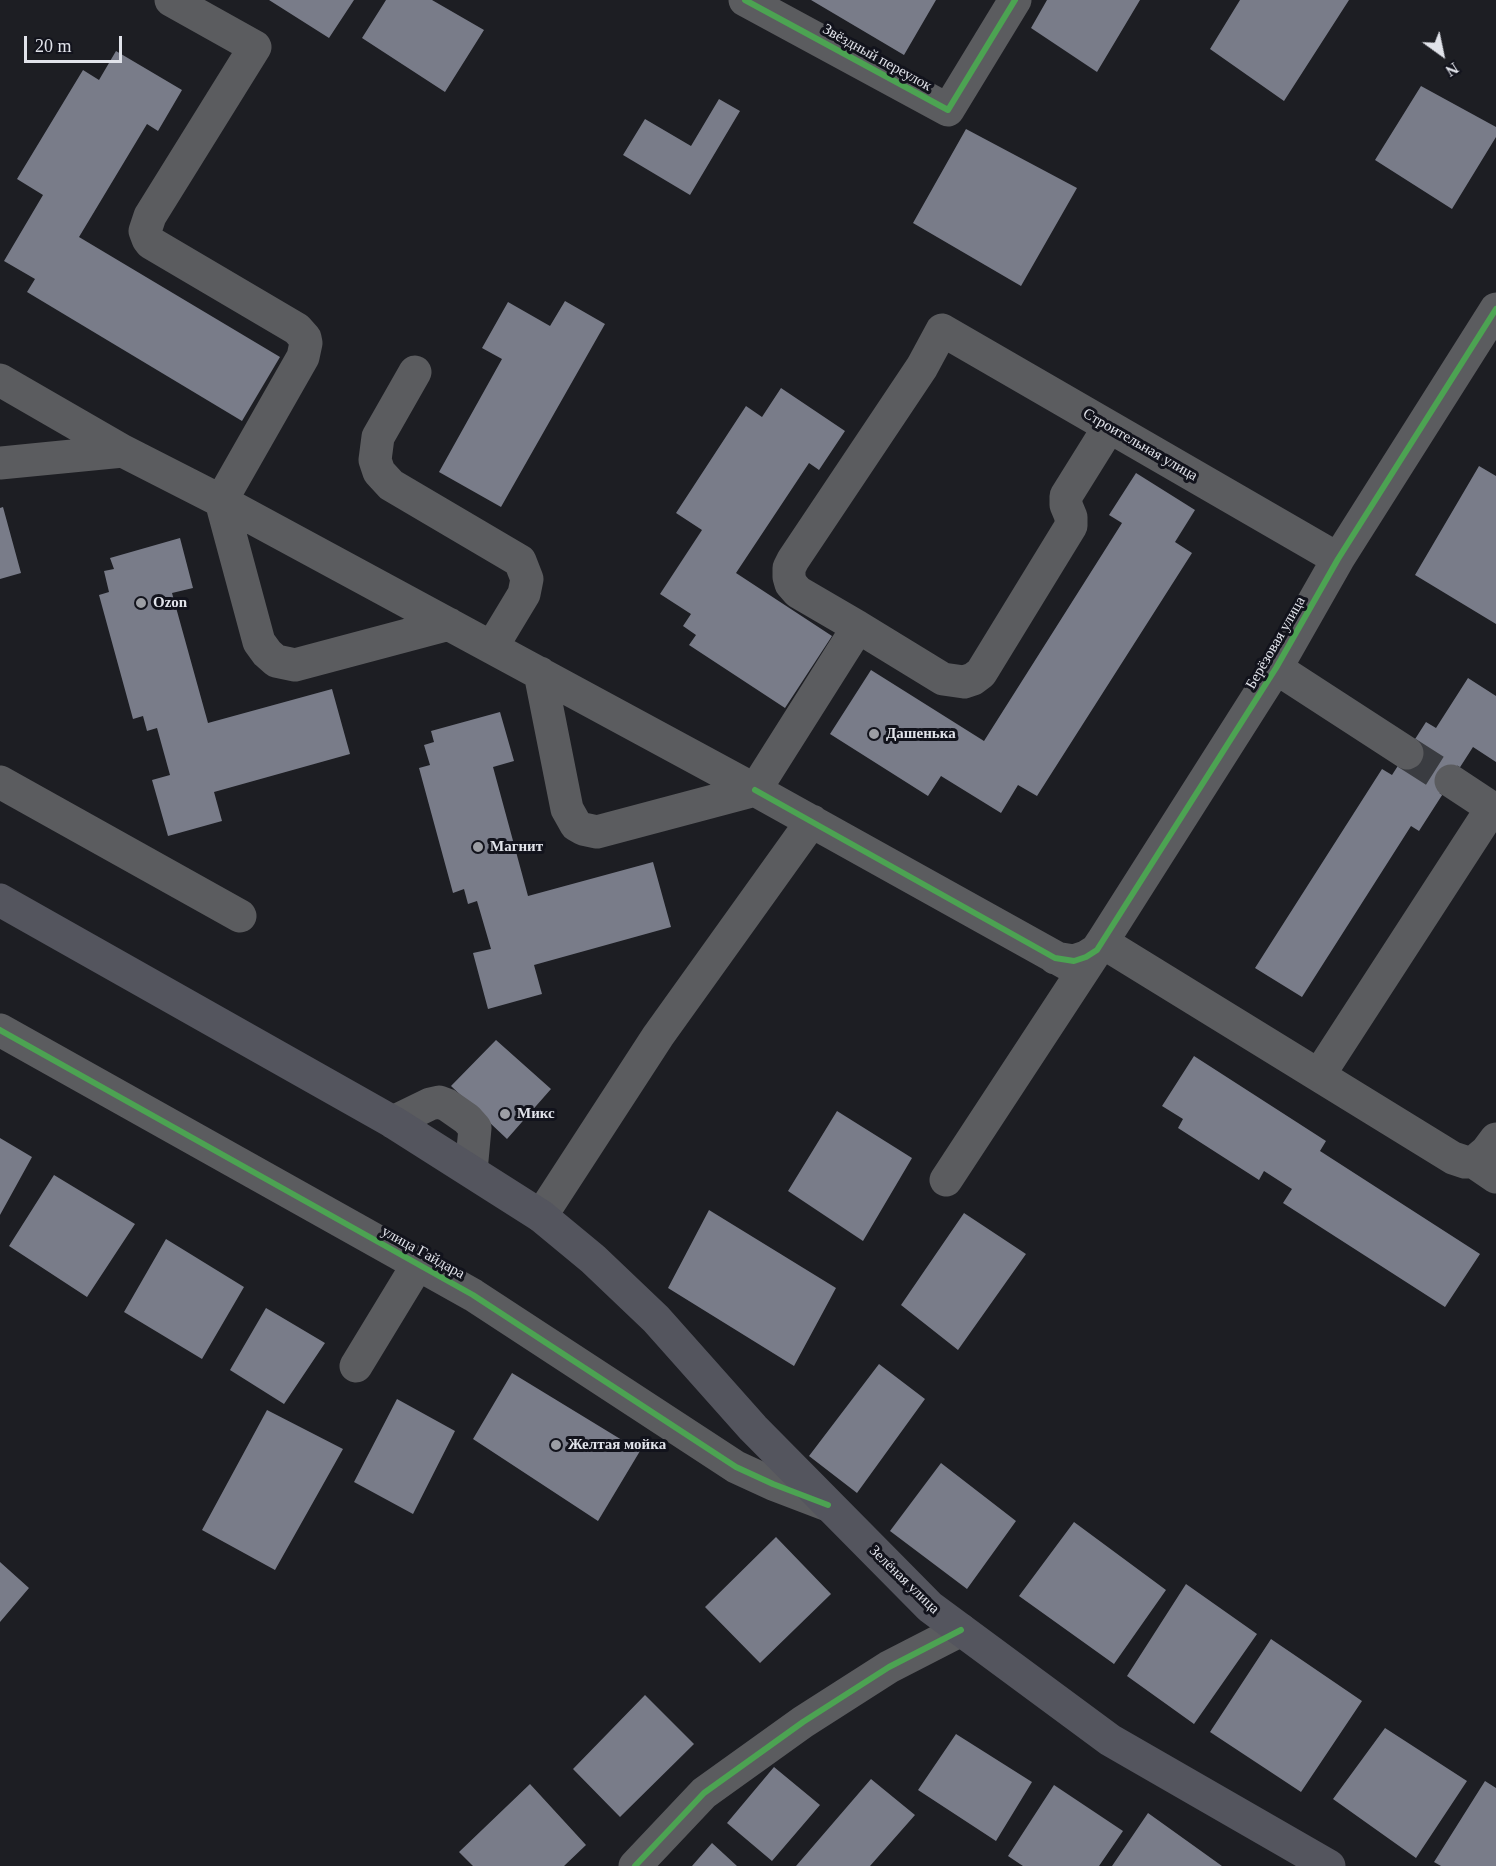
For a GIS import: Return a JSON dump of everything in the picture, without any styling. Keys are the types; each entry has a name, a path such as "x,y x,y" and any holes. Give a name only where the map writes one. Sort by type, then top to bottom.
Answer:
{"main road":[{"path":"0,900 393,1122 541,1216"},
{"name":"Зелёная улица","path":"541,1216 593,1259 656,1319 753,1428 930,1607 1110,1740 1329,1866"}],"street":[{"path":"171,0 255,47 150,216 145,231 151,243 297,329 304,338 306,348 221,501 262,648 276,661 295,665 449,624"},
{"name":"Звёздный переулок","path":"745,0 948,110 1016,0"},
{"name":"Берёзовая улица","path":"1069,965 1062,960 1081,959 1097,950 1276,668 1338,559 1496,309"},
{"name":"Строительная улица","path":"858,627 798,592 791,584 789,568 922,368 942,330 1338,559"},
{"path":"416,372 378,436 375,460 379,472 391,485 520,561 527,579 524,594 492,647"},
{"path":"0,380 123,451 221,501 540,673 812,821 1069,965 946,1180"},
{"path":"540,673 567,809 576,825 583,829 597,832 755,790 858,627 943,679 964,682 974,679 981,673 1071,526 1066,496 1109,427"},
{"path":"0,463 123,451"},
{"path":"1276,668 1407,753"},
{"path":"1319,1076 1494,809 1451,781"},
{"path":"0,782 240,916"},
{"path":"541,1216 658,1036 812,821"},
{"path":"1102,942 1453,1158 1485,1170 1487,1151 1496,1139"},
{"name":"улица Гайдара","path":"0,1030 473,1295 736,1467 828,1505"},
{"path":"393,1122 430,1104 440,1102 447,1105 467,1119 475,1128 471,1171"},
{"path":"356,1366 418,1264"},
{"path":"635,1866 704,1793 803,1722 889,1667 961,1630"}],"building":[{"path":"269,0 354,0 329,38"},
{"path":"386,0 432,0 484,30 445,92 362,38"},
{"path":"811,0 936,0 904,55"},
{"path":"1047,0 1140,0 1097,72 1031,28"},
{"path":"1240,0 1349,0 1284,101 1210,49"},
{"path":"116,51 182,90 158,131 147,124 79,237 280,357 242,421 27,292 35,279 4,261 43,195 17,179 83,70 99,80"},
{"path":"1421,86 1496,127 1496,137 1452,209 1375,160"},
{"path":"719,99 740,111 690,195 623,155 645,119 691,146"},
{"path":"966,129 1077,188 1021,286 913,223"},
{"path":"565,301 605,324 501,507 439,472 502,359 482,348 508,302 550,326"},
{"path":"781,388 845,431 819,470 809,463 736,573 832,636 785,708 689,645 696,635 683,626 691,614 660,594 702,530 676,513 746,406 762,417"},
{"path":"1479,466 1496,476 1496,624 1415,575"},
{"path":"1136,473 1195,510 1175,542 1192,553 1037,796 1018,785 1001,813 941,776 928,796 830,734 871,670 984,741 1122,523 1109,515"},
{"path":"3,507 21,573 0,579 0,508"},
{"path":"180,538 193,588 172,593 208,723 332,689 350,754 214,792 222,821 168,836 152,780 170,775 157,728 147,731 143,716 133,719 99,595 109,592 104,571 114,569 110,558"},
{"path":"1468,678 1496,696 1496,762 1473,747 1419,831 1411,826 1302,997 1255,968 1382,769 1392,775 1426,722 1436,728"},
{"name":"Магнит","path":"500,712 514,761 493,767 528,896 653,862 671,927 534,965 542,994 488,1009 473,953 491,949 477,901 468,904 464,889 453,893 419,768 430,765 424,745 434,742 431,731"},
{"name":"Микс","path":"496,1040 551,1089 507,1139 451,1086"},
{"path":"1194,1056 1326,1141 1320,1151 1480,1254 1445,1307 1283,1203 1292,1189 1264,1171 1259,1180 1178,1128 1183,1119 1162,1106"},
{"path":"837,1111 912,1158 863,1241 788,1191"},
{"path":"0,1138 32,1157 0,1215"},
{"path":"54,1175 135,1224 87,1297 9,1246"},
{"path":"709,1210 836,1288 794,1366 668,1288"},
{"path":"964,1213 1026,1254 958,1350 901,1305"},
{"path":"166,1239 244,1287 202,1359 124,1312"},
{"path":"266,1308 325,1343 284,1404 230,1370"},
{"path":"879,1364 925,1399 857,1493 809,1456"},
{"name":"Желтая мойка","path":"512,1373 640,1451 598,1521 473,1439"},
{"path":"397,1399 455,1431 413,1514 354,1482"},
{"path":"267,1410 343,1449 275,1570 202,1530"},
{"path":"941,1463 1016,1521 967,1589 890,1531"},
{"path":"1074,1522 1166,1590 1114,1664 1019,1596"},
{"path":"776,1537 831,1594 760,1663 705,1607"},
{"path":"0,1562 29,1588 0,1622"},
{"path":"1186,1584 1257,1634 1194,1724 1127,1676"},
{"path":"1271,1639 1362,1701 1301,1792 1210,1732"},
{"path":"645,1695 694,1744 620,1817 573,1769"},
{"path":"1385,1728 1467,1781 1416,1858 1333,1799"},
{"path":"956,1734 1032,1782 996,1841 918,1790"},
{"path":"774,1767 820,1805 772,1861 727,1823"},
{"path":"871,1779 915,1815 870,1866 796,1866"},
{"path":"1485,1781 1496,1788 1496,1866 1441,1866 1434,1862"},
{"path":"530,1784 586,1845 564,1866 473,1866 459,1852"},
{"path":"1054,1785 1123,1831 1099,1866 1023,1866 1008,1856"},
{"path":"1148,1813 1222,1866 1112,1866"},
{"path":"712,1843 737,1866 692,1866"}],"tunnel":[{"path":"1407,753 1451,781"}],"cycle path":[{"path":"745,0 948,110 1015,0"},
{"path":"755,790 1055,958 1074,961 1097,950 1276,668 1338,559 1496,309"},
{"path":"0,1030 473,1295 736,1467 828,1505"},
{"path":"635,1866 704,1793 803,1722 889,1667 961,1630"}],"place":[{"name":"Ozon","path":"141,603"},
{"name":"Дашенька","path":"874,734"},
{"name":"Магнит","path":"478,847"},
{"name":"Микс","path":"505,1114"},
{"name":"Желтая мойка","path":"556,1445"}]}
